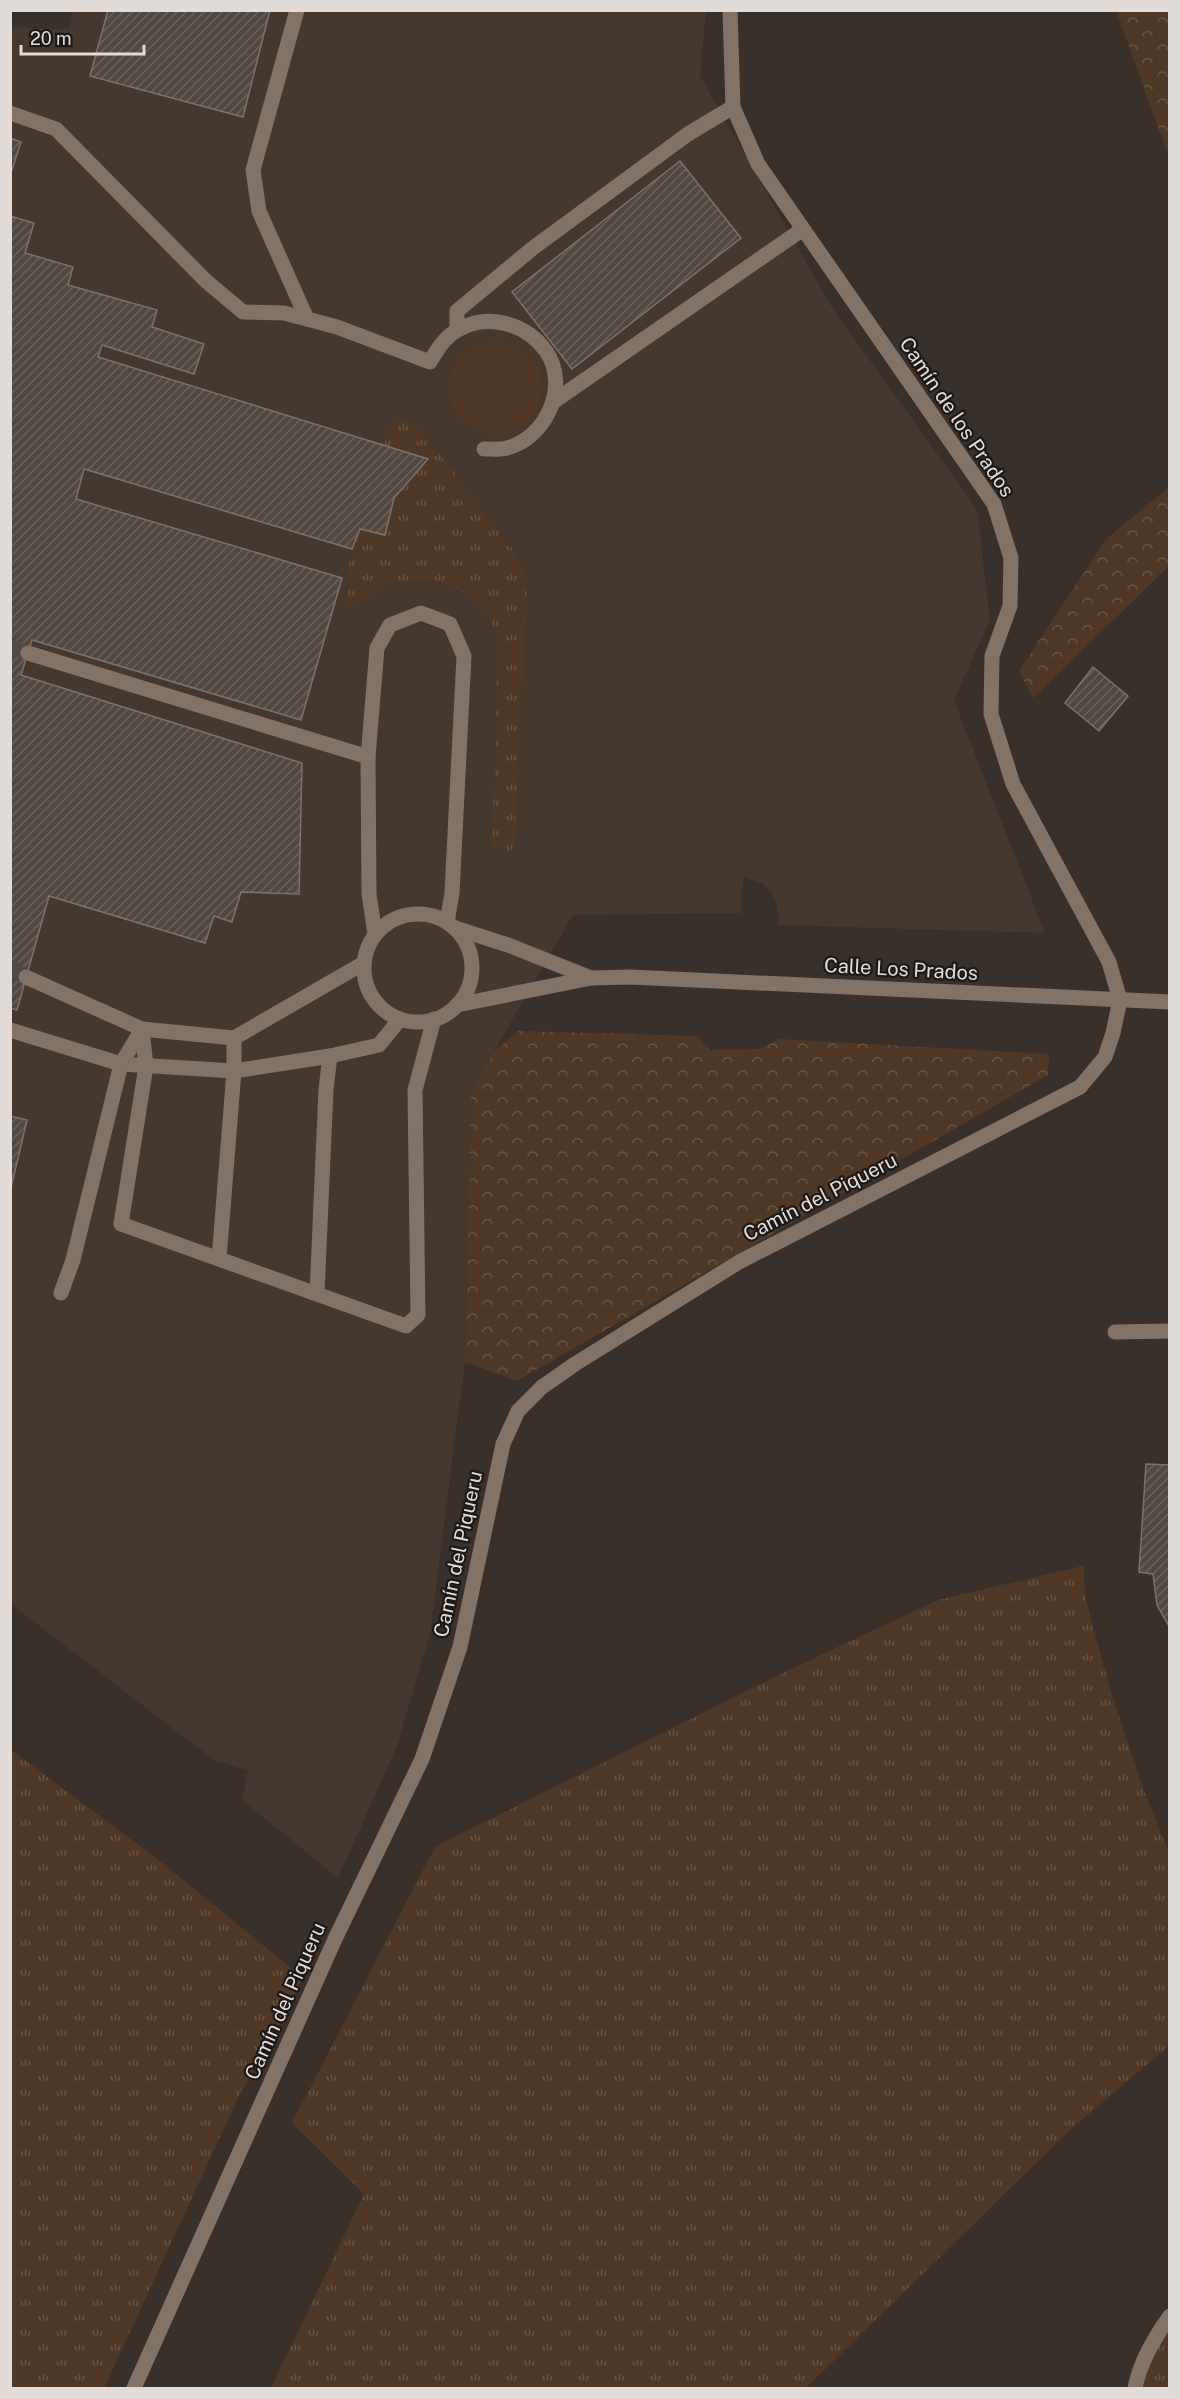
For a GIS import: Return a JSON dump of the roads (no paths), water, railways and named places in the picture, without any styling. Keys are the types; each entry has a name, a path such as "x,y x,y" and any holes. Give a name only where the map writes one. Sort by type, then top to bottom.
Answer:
{"street":[{"path":"297,10 252,170 259,211 307,319"},
{"name":"Camín de los Prados","path":"730,10 733,108 758,164 994,504 1011,558 1010,606 992,656 991,714 1013,784 1109,962 1120,1000"},
{"path":"457,330 457,311 533,248 688,134 733,108"},
{"path":"10,113 56,129 206,281 243,312 284,313 337,327 430,362 442,342 457,330 481,321 506,323 529,334 547,352 555,377 553,402 544,423 527,439 507,448 484,449"},
{"path":"553,402 803,229"},
{"path":"375,934 369,894 368,757 377,648 390,625 421,613 450,624 464,657 451,925 465,942 471,958 471,975 466,991 457,1005"},
{"path":"28,653 368,757"},
{"path":"417,913 432,916 591,978 457,1005 434,1019 417,1022 400,1018 384,1010 372,997 365,980 364,963 367,947 375,934 387,923 401,916 417,913"},
{"path":"26,977 142,1029 234,1038 364,963"},
{"name":"Calle Los Prados","path":"591,978 630,977 1170,1002"},
{"name":"Camín del Piqueru","path":"134,2388 335,1939 422,1759 460,1647 503,1444 518,1411 542,1387 575,1364 739,1262 1080,1087 1105,1057 1120,1000"},
{"path":"10,1030 121,1064 234,1071 330,1056 379,1045 400,1018"},
{"path":"142,1029 146,1066 121,1224 406,1326 418,1315 415,1090 434,1019"},
{"path":"61,1293 73,1260 121,1064 142,1029"},
{"path":"219,1258 234,1071 234,1038"},
{"path":"317,1294 326,1089 330,1056"},
{"path":"1115,1332 1170,1331"},
{"path":"1135,2388 1137,2376 1155,2337 1170,2316"}],"tunnel":[{"path":"10,647 28,653"},
{"path":"10,967 26,977"}]}
